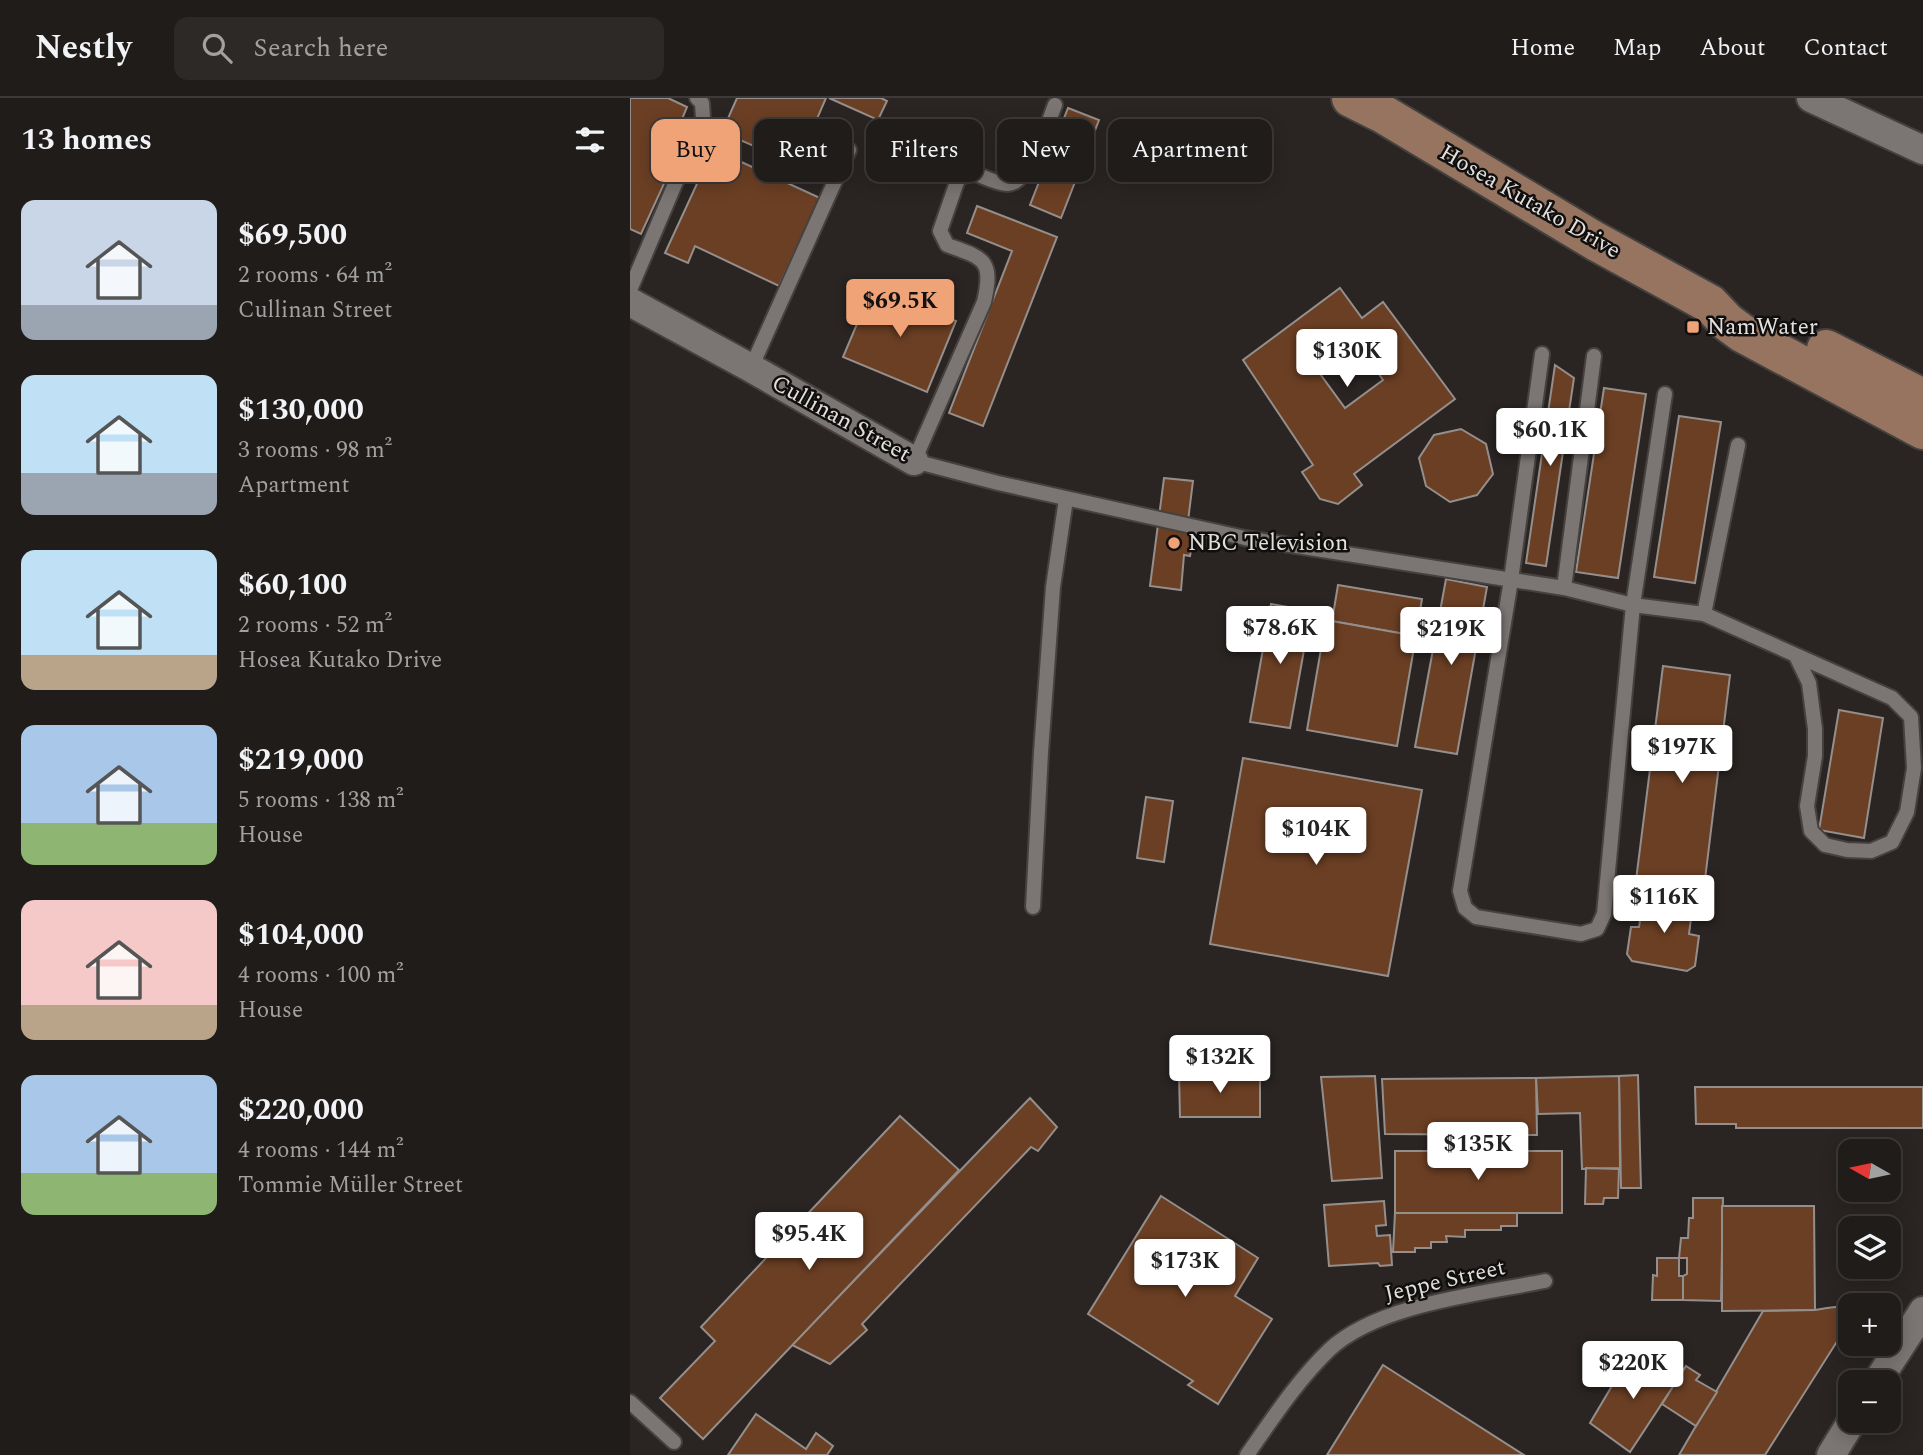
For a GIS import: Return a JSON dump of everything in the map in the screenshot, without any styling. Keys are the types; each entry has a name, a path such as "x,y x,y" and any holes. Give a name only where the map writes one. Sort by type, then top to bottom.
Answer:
{"main road":[{"name":"Hosea Kutako Drive","path":"1351,98 1383,114 1595,241 1710,304 1742,333 1923,430"},
{"name":"Hosea Kutako Drive","path":"1710,304 1747,311 1923,398"}],"street":[{"path":"1811,98 1923,150"},
{"name":"Cullinan Street","path":"630,302 914,461"},
{"path":"1885,1370 1923,1311"},
{"path":"1830,1455 1845,1433"}],"lane":[{"path":"630,290 703,118 702,103 697,98"},
{"path":"914,461 984,302 988,283 986,266 979,257 947,245 940,230 958,179 971,172 1008,184 1017,182 1026,172 1055,105"},
{"path":"751,368 835,182"},
{"path":"1542,354 1511,580 1460,891 1465,908 1476,917 1581,934 1597,929 1604,915 1633,604 1665,394"},
{"path":"1564,588 1594,356"},
{"path":"1704,614 1738,445"},
{"name":"Cullinan Street","path":"914,461 1066,499 1245,538 1564,588 1633,604 1704,614 1892,698 1911,717 1914,768 1907,812 1892,842 1871,850 1847,850 1825,845 1811,831 1807,806 1815,757 1815,729 1809,683 1796,656"},
{"path":"1033,907 1053,587 1066,499"},
{"name":"Jeppe Street","path":"1247,1455 1293,1390 1331,1348 1371,1323 1419,1306 1545,1281"},
{"path":"630,1402 674,1442"}],"building":[{"path":"630,98 668,98 687,107 682,119 651,119 651,182 665,182 641,234 630,229"},
{"path":"737,98 826,98 817,119 754,119 754,146 740,140 740,119 728,119"},
{"path":"829,98 881,98 887,101 878,119"},
{"path":"1068,108 1099,120 1094,133 1094,119 1064,119"},
{"path":"740,161 754,168 754,182 785,182 820,198 779,286 695,246 688,263 665,253 698,182 740,182"},
{"path":"1039,182 1075,182 1061,218 1030,205"},
{"path":"977,206 1057,237 983,426 949,413 1012,251 967,233"},
{"path":"873,286 956,321 927,392 843,357"},
{"path":"1340,288 1362,318 1383,302 1455,399 1354,474 1362,485 1338,504 1320,499 1302,472 1313,465 1243,360","holes":["1357,343 1383,380 1345,408 1318,371"]},
{"path":"1555,365 1574,378 1546,566 1526,563"},
{"path":"1604,388 1646,394 1618,578 1576,572"},
{"path":"1679,416 1721,422 1695,583 1654,577"},
{"path":"1461,429 1486,444 1493,474 1477,495 1450,502 1426,486 1419,458 1434,435"},
{"name":"NBC Television","path":"1164,478 1193,481 1187,529 1194,531 1190,556 1184,555 1181,590 1150,586"},
{"path":"1446,579 1487,587 1457,754 1415,747"},
{"path":"1338,585 1422,599 1416,636 1332,621"},
{"path":"1271,604 1311,611 1290,728 1250,722"},
{"path":"1326,620 1416,636 1397,746 1307,730"},
{"path":"1663,666 1730,675 1702,904 1634,896"},
{"path":"1839,710 1883,718 1864,838 1819,830"},
{"path":"1243,758 1422,790 1388,976 1210,944"},
{"path":"1146,797 1173,801 1164,862 1137,858"},
{"path":"1644,896 1693,903 1689,934 1699,936 1695,966 1687,971 1632,961 1627,954 1631,927 1639,927"},
{"path":"1260,1073 1260,1117 1180,1117 1179,1074"},
{"path":"1638,1075 1641,1188 1621,1188 1619,1076"},
{"path":"1375,1076 1382,1178 1332,1181 1321,1077"},
{"path":"1619,1076 1620,1168 1582,1169 1580,1113 1538,1114 1536,1078"},
{"path":"1536,1078 1537,1135 1385,1134 1382,1079"},
{"path":"1695,1087 1923,1087 1923,1128 1736,1128 1736,1124 1696,1124"},
{"path":"1030,1098 1057,1127 1038,1151 1031,1147 862,1324 867,1330 830,1364 792,1345"},
{"path":"900,1116 959,1170 703,1439 660,1398 715,1341 701,1327"},
{"path":"1395,1151 1562,1151 1562,1213 1395,1213"},
{"path":"1586,1168 1619,1169 1618,1198 1604,1198 1603,1204 1585,1204"},
{"path":"1161,1196 1258,1258 1235,1296 1272,1319 1218,1404 1188,1385 1193,1381 1088,1314"},
{"path":"1693,1198 1723,1198 1721,1301 1683,1300 1683,1276 1687,1274 1687,1258 1679,1258 1681,1238 1688,1238 1689,1218 1693,1218"},
{"path":"1384,1201 1386,1225 1376,1226 1377,1236 1390,1235 1392,1265 1380,1266 1378,1263 1329,1266 1324,1205"},
{"path":"1722,1206 1814,1206 1815,1310 1722,1311"},
{"path":"1395,1213 1517,1213 1517,1226 1501,1226 1501,1230 1465,1230 1465,1237 1446,1236 1447,1242 1431,1242 1431,1248 1415,1248 1415,1252 1393,1252"},
{"path":"1657,1258 1679,1258 1679,1276 1683,1276 1683,1300 1652,1300 1653,1275 1657,1276"},
{"path":"1838,1307 1838,1340 1765,1455 1679,1455 1763,1311"},
{"path":"1632,1352 1678,1379 1630,1452 1590,1423"},
{"path":"1383,1365 1524,1455 1327,1455"},
{"path":"1686,1366 1700,1375 1696,1380 1717,1392 1696,1426 1662,1404"},
{"path":"756,1414 806,1449 816,1433 833,1446 827,1455 728,1455"}],"place":[{"name":"NamWater","path":"1693,327"},
{"name":"NBC Television","path":"1174,543"}]}
